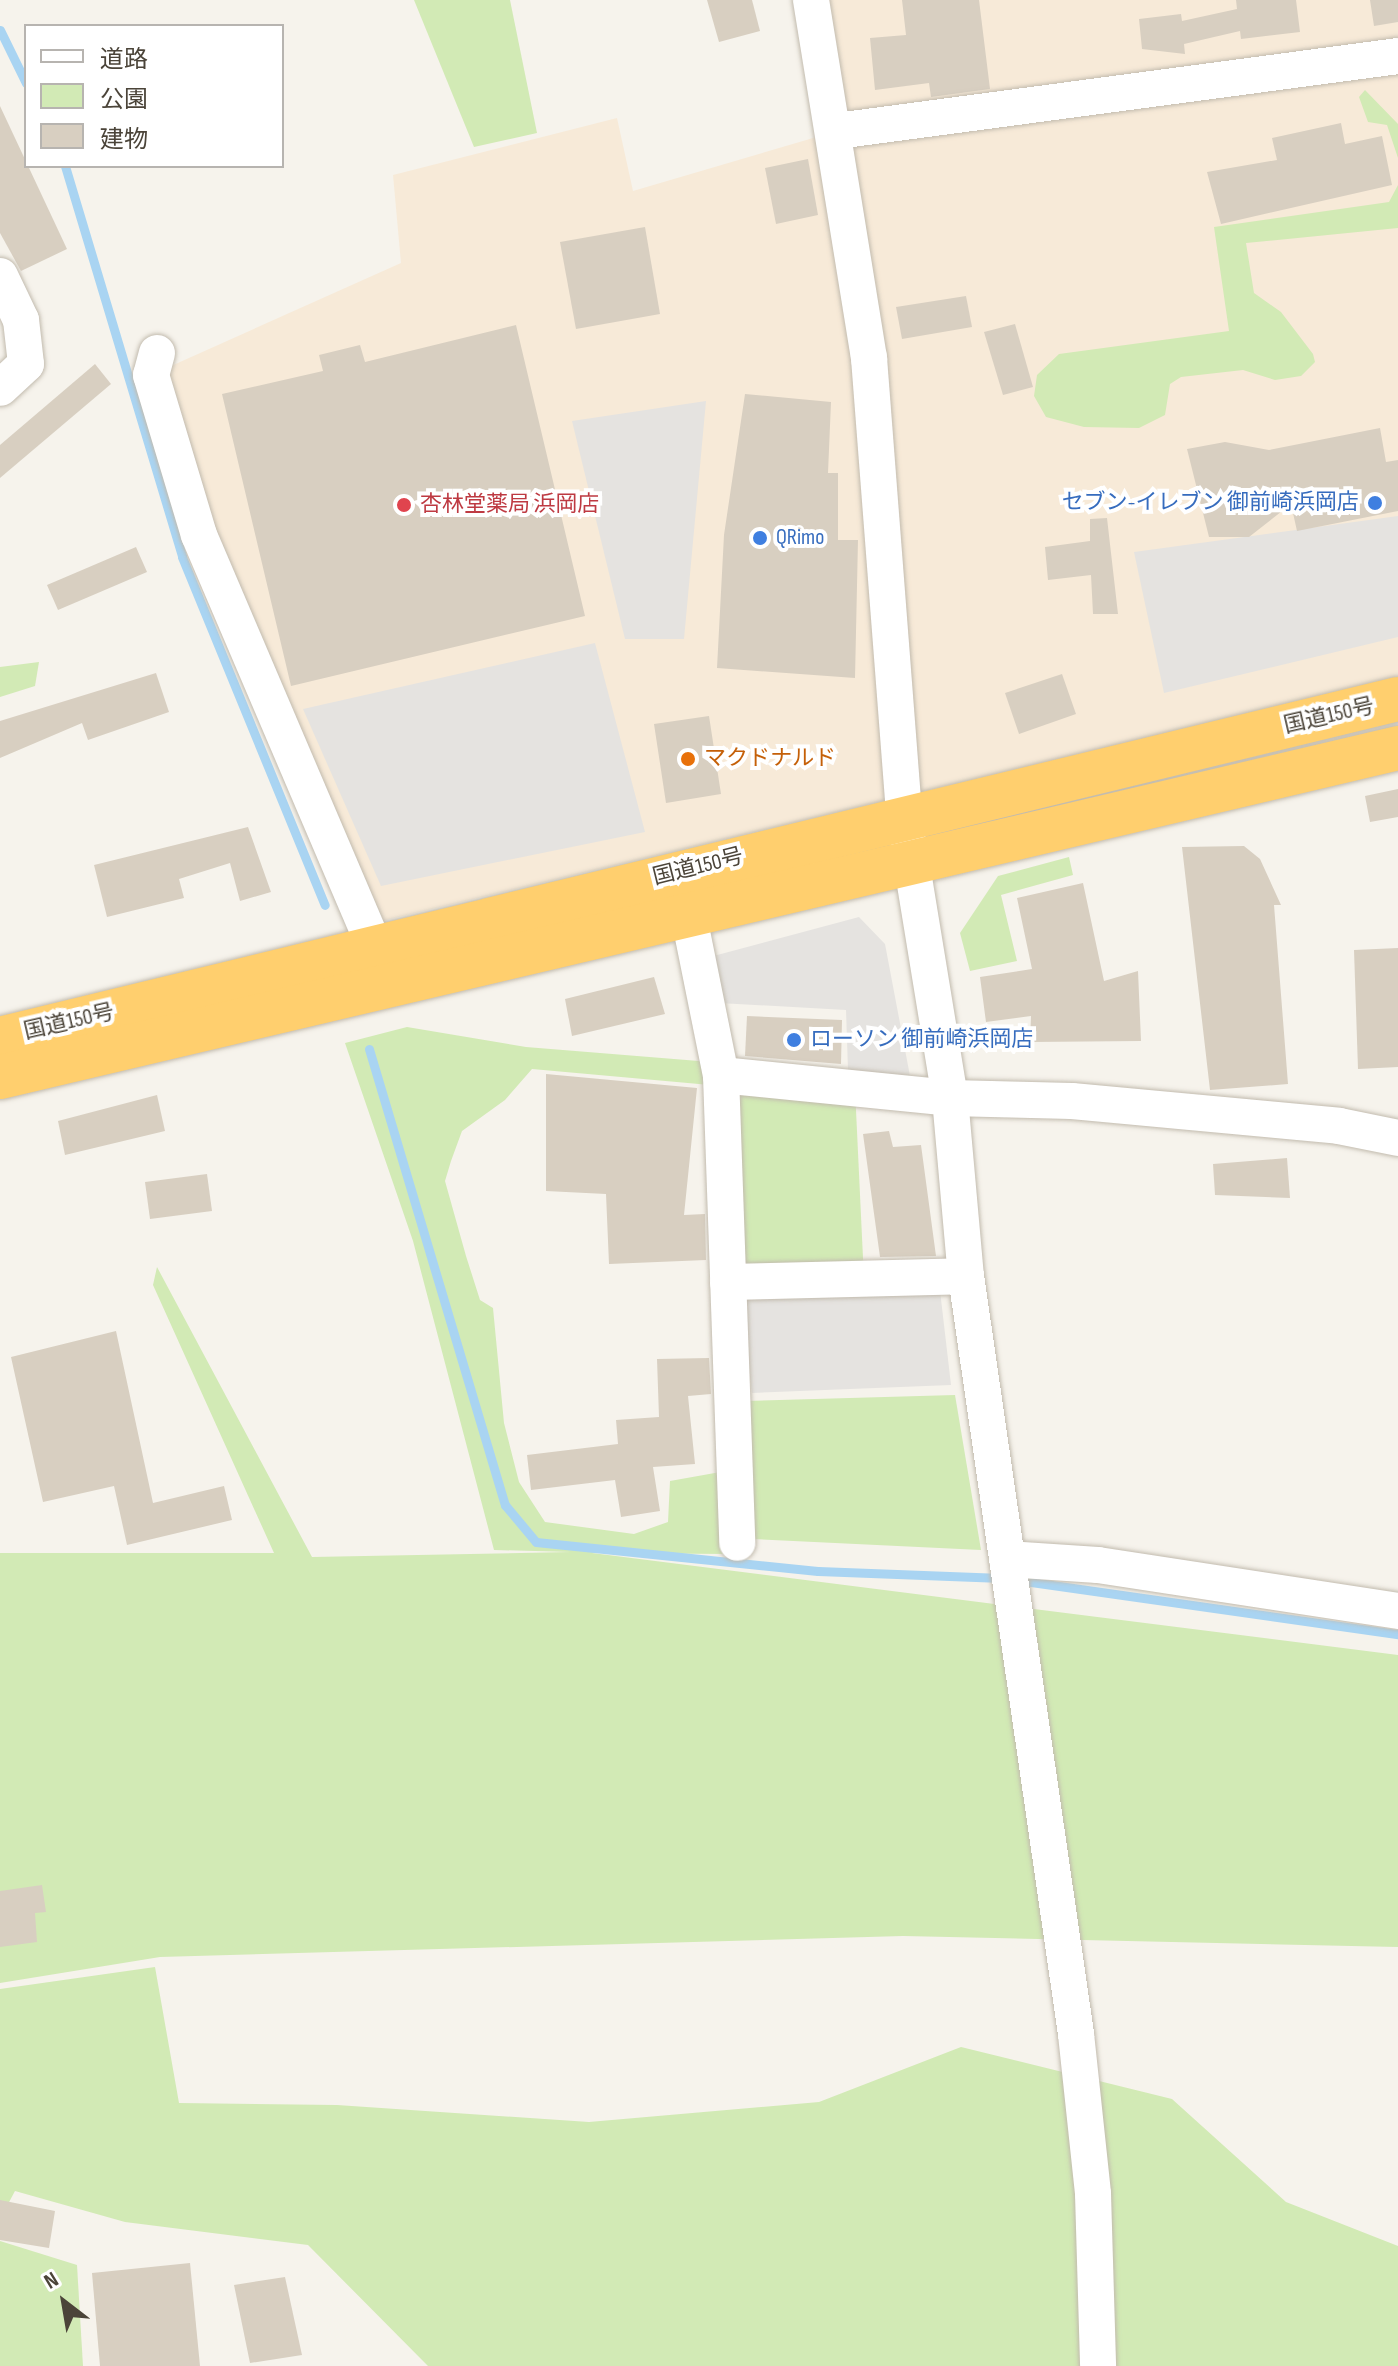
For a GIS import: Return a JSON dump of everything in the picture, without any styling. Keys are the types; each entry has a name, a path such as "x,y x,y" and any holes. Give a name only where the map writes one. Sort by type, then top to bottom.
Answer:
{"highway":[{"name":"国道150号","path":"0,1039 1398,699"},
{"name":"国道150号","path":"0,1077 1398,748"}],"street":[{"path":"811,0 837,131 869,358 904,817 914,862 950,1098 966,1276 1076,2034 1093,2194 1098,2366"},
{"path":"837,131 1398,56"},
{"path":"0,276 21,320 26,364 0,388"},
{"path":"157,353 151,375 199,535 374,946"},
{"path":"689,917 721,1075 737,1543"},
{"path":"721,1075 950,1098 1072,1101 1398,1138"},
{"path":"728,1282 966,1276"},
{"path":"1007,1560 1098,1565 1398,1611"}],"shaded area":[{"path":"804,0 1398,0 1398,678 365,925 151,375 401,263 393,175 617,118 633,191 837,131"},
{"path":"706,401 684,639 625,639 572,421"},
{"path":"1398,516 1398,637 1164,693 1134,552"},
{"path":"595,643 645,832 381,886 303,709"},
{"path":"859,917 885,944 910,1076 848,1070 846,1010 719,1003 706,958"},
{"path":"939,1282 951,1385 752,1393 740,1293"}],"green space":[{"path":"414,0 510,0 537,133 474,147"},
{"path":"1365,90 1398,124 1398,158 1387,125 1368,122 1359,97"},
{"path":"1398,185 1398,228 1246,243 1254,293 1281,312 1313,354 1315,362 1301,376 1275,380 1243,370 1181,377 1170,384 1165,415 1139,428 1084,427 1046,417 1034,396 1037,375 1059,354 1229,331 1214,227 1389,202"},
{"path":"39,662 35,686 0,697 0,667"},
{"path":"1069,857 1073,875 1001,895 1017,961 970,971 960,933 998,876"},
{"path":"407,1027 526,1047 711,1062 710,1085 532,1069 505,1100 462,1131 451,1161 445,1181 466,1256 480,1300 493,1308 504,1423 519,1482 545,1522 634,1534 668,1522 670,1481 726,1471 728,1554 592,1553 1398,1655 1398,1947 903,1936 160,1957 0,1983 0,1553 274,1553 153,1285 157,1267 312,1557 571,1552 494,1550 413,1241 345,1043"},
{"path":"855,1089 864,1279 728,1272 722,1093"},
{"path":"955,1395 981,1550 753,1539 746,1401"},
{"path":"155,1967 179,2103 337,2105 589,2122 819,2102 961,2047 1172,2099 1286,2202 1398,2246 1398,2366 428,2366 308,2245 125,2222 15,2191 0,2219 0,1989"},
{"path":"0,2241 77,2265 83,2366 0,2366"}],"building":[{"path":"707,0 752,0 760,31 719,42"},
{"path":"902,0 979,0 990,89 931,97 929,83 875,90 870,38 906,35"},
{"path":"1236,0 1296,0 1300,32 1241,39 1240,31 1184,44 1185,54 1142,49 1139,19 1181,14 1182,21 1237,9"},
{"path":"1370,0 1398,0 1398,22 1374,26"},
{"path":"0,106 24,157 24,168 29,168 67,249 21,271 0,233"},
{"path":"1341,123 1345,144 1382,136 1392,185 1221,224 1207,172 1277,160 1272,138"},
{"path":"808,159 818,215 776,224 765,168"},
{"path":"645,227 660,314 576,329 560,242"},
{"path":"966,296 972,327 902,339 896,307"},
{"path":"1015,324 1033,387 1003,395 984,332"},
{"name":"杏林堂薬局 浜岡店","path":"516,325 585,616 291,686 222,394 323,371 319,355 360,345 365,362"},
{"path":"95,364 111,384 0,478 0,445"},
{"path":"745,394 831,402 828,473 838,473 838,540 858,540 855,678 717,668 724,535"},
{"path":"1380,428 1386,462 1398,460 1398,511 1297,531 1291,504 1249,537 1209,537 1187,449 1225,442 1269,450"},
{"path":"1107,518 1118,614 1093,614 1091,575 1048,580 1045,547 1090,541 1090,519"},
{"path":"136,547 147,572 58,610 47,585"},
{"path":"156,673 169,712 88,740 82,723 0,758 0,721"},
{"path":"1062,674 1076,714 1019,734 1005,693"},
{"name":"マクドナルド","path":"709,716 721,794 666,803 654,724"},
{"path":"1398,789 1398,817 1370,822 1365,796"},
{"path":"248,827 271,892 240,901 230,863 179,879 184,898 107,917 94,865"},
{"path":"1244,846 1260,859 1281,905 1274,905 1288,1084 1210,1090 1182,847"},
{"path":"1083,883 1104,981 1138,971 1141,1041 1030,1042 1031,1016 986,1022 980,977 1032,969 1017,898"},
{"path":"1398,948 1398,1067 1358,1069 1354,950"},
{"path":"654,977 665,1014 572,1036 565,999"},
{"name":"ローソン 御前崎浜岡店","path":"747,1016 842,1020 841,1064 745,1056"},
{"path":"546,1074 697,1088 684,1215 705,1214 706,1260 609,1264 606,1194 546,1191"},
{"path":"157,1095 165,1131 65,1155 58,1121"},
{"path":"889,1131 893,1147 921,1145 936,1256 880,1257 863,1134"},
{"path":"1287,1158 1290,1198 1215,1195 1213,1164"},
{"path":"207,1174 212,1211 150,1219 145,1182"},
{"path":"116,1331 153,1503 224,1486 232,1520 127,1545 114,1486 43,1502 11,1357"},
{"path":"709,1358 711,1394 688,1396 695,1464 653,1467 660,1511 621,1517 615,1480 531,1490 527,1455 618,1444 616,1420 659,1417 657,1359"},
{"path":"42,1885 46,1912 35,1913 37,1942 0,1947 0,1891"},
{"path":"0,2200 55,2211 49,2248 0,2240"},
{"path":"190,2263 200,2366 100,2366 92,2273"},
{"path":"285,2277 302,2355 250,2363 234,2285"}],"waterway":[{"path":"0,30 24,79"},
{"path":"66,168 182,557 325,905"},
{"path":"369,1049 505,1505 536,1542 818,1571 1002,1578"},
{"path":"1017,1580 1398,1634"}],"place":[{"name":"セブン-イレブン 御前崎浜岡店","path":"1375,503"},
{"name":"杏林堂薬局 浜岡店","path":"404,505"},
{"name":"QRimo","path":"760,538"},
{"name":"マクドナルド","path":"688,759"},
{"name":"ローソン 御前崎浜岡店","path":"794,1040"}]}
